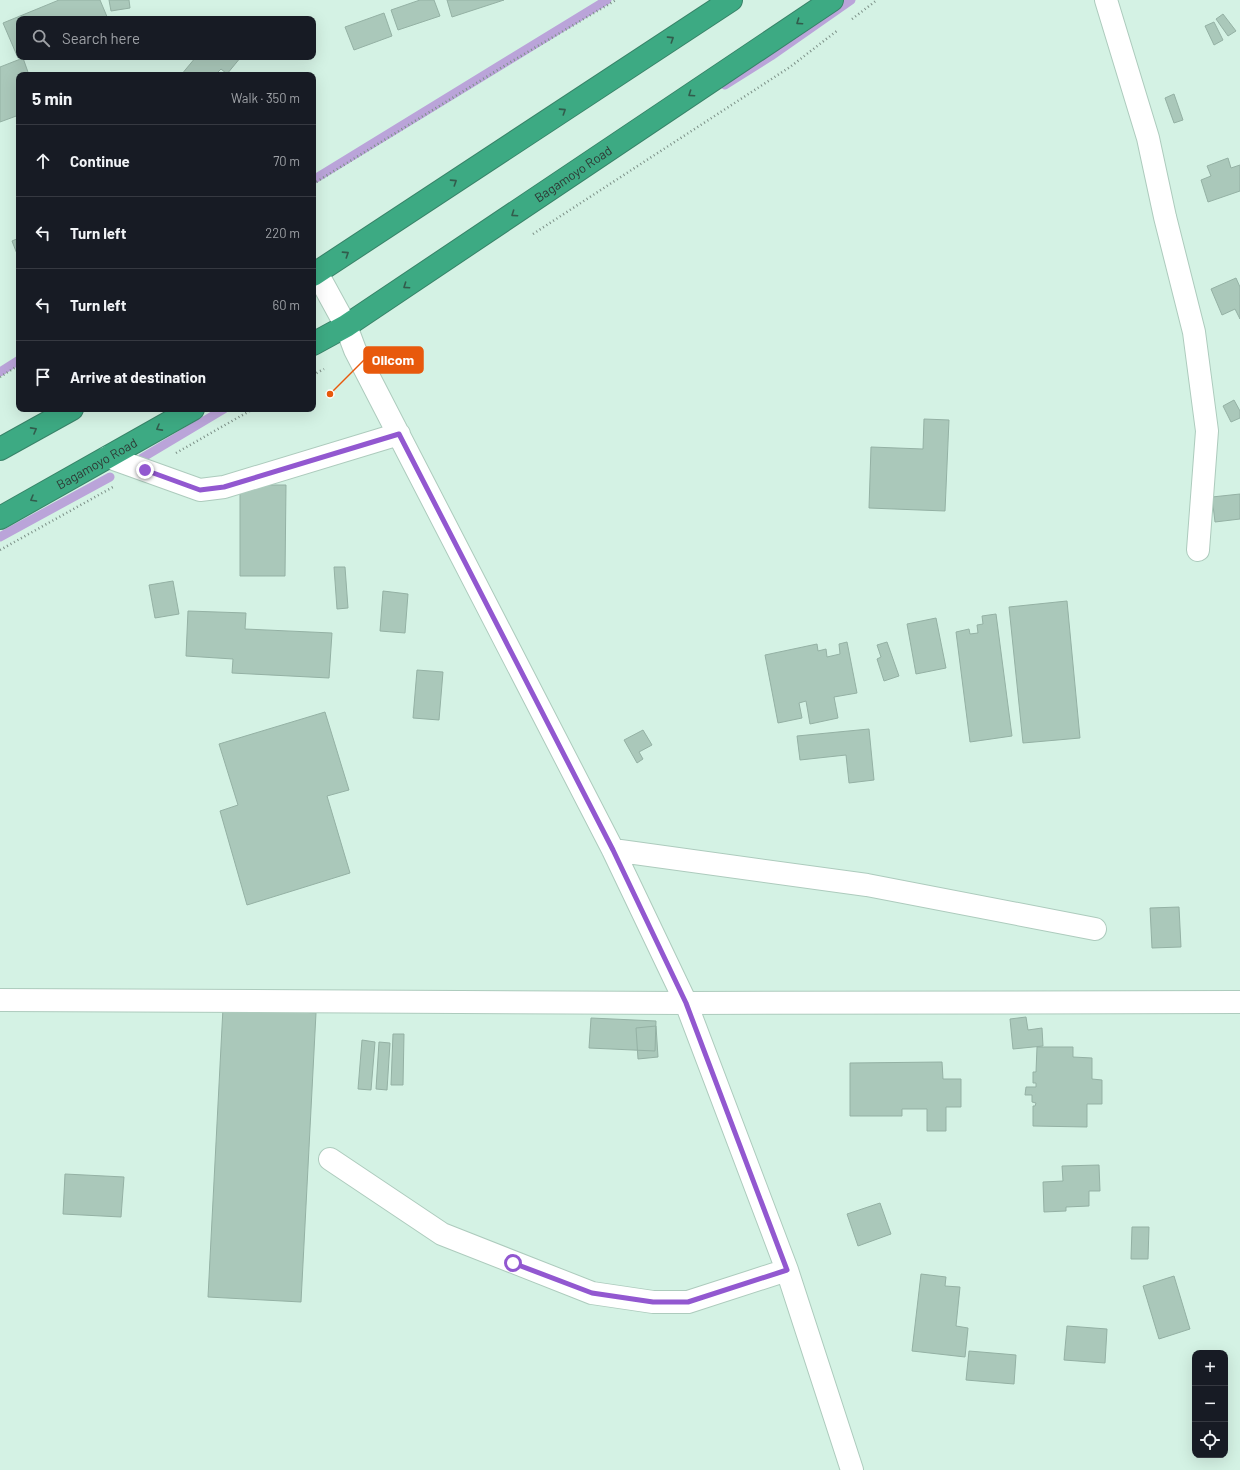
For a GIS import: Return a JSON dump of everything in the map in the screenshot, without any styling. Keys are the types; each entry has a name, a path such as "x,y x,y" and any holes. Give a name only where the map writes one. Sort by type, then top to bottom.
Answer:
{"highway":[{"path":"316,273 731,0"},
{"name":"Bagamoyo Road","path":"316,342 346,326 832,0"},
{"path":"0,449 67,412"},
{"name":"Bagamoyo Road","path":"0,518 188,412"}],"street":[{"path":"1106,0 1148,138 1165,217 1194,332 1207,431 1198,550"},
{"path":"316,276 346,326 355,350 613,850 686,1003 787,1270 852,1470"},
{"path":"108,456 200,490 224,487 399,434"},
{"path":"613,850 867,886 1095,929"},
{"path":"0,1000 686,1003 1240,1002"},
{"path":"330,1159 442,1234 592,1293 653,1302 688,1302 787,1270"}],"path":[{"path":"316,182 509,63 616,0"},
{"path":"852,19 876,0"},
{"path":"529,237 790,67 839,29"},
{"path":"316,373 355,350"},
{"path":"0,377 16,367"}],"building":[{"path":"59,0 100,0 107,16 20,16"},
{"path":"109,0 129,0 130,8 111,11"},
{"path":"420,0 434,0 440,16 398,30 391,10"},
{"path":"447,0 504,0 452,17"},
{"path":"384,13 392,36 354,50 345,27"},
{"path":"1223,14 1236,31 1228,36 1216,19"},
{"path":"16,18 16,53 3,23"},
{"path":"1214,22 1223,40 1214,45 1205,26"},
{"path":"18,60 24,60 28,72 16,72 16,116 0,122 0,67"},
{"path":"194,60 239,60 229,72 225,72 221,69 218,72 184,72"},
{"path":"1174,94 1183,120 1174,123 1165,98"},
{"path":"1228,158 1231,168 1240,165 1240,191 1208,202 1201,180 1211,176 1207,166"},
{"path":"16,239 16,251 12,241"},
{"path":"1236,278 1240,287 1240,319 1235,309 1222,315 1211,289"},
{"path":"1234,400 1240,411 1240,418 1231,422 1223,406"},
{"path":"924,419 949,420 945,511 869,508 871,447 923,449"},
{"path":"240,485 286,485 285,576 240,576"},
{"path":"1240,494 1240,519 1215,522 1212,497"},
{"path":"334,567 345,567 348,608 337,609"},
{"path":"173,581 179,614 155,618 149,585"},
{"path":"383,591 408,594 405,633 380,631"},
{"path":"1067,601 1080,738 1023,743 1009,607"},
{"path":"188,611 246,613 245,629 332,633 329,678 232,673 233,659 186,656"},
{"path":"996,614 1012,736 970,742 956,632 969,629 970,634 978,633 977,625 983,624 982,616"},
{"path":"936,618 946,668 916,674 907,624"},
{"path":"847,642 857,693 834,697 838,718 810,724 806,701 799,703 802,718 778,723 765,655 817,644 818,651 826,649 827,657 840,654 839,644"},
{"path":"887,642 899,676 884,681 877,659 881,657 877,645"},
{"path":"417,670 443,672 439,720 413,718"},
{"path":"325,712 349,790 327,796 350,873 247,905 220,811 238,805 219,744"},
{"path":"869,729 874,780 849,783 846,755 800,760 797,736"},
{"path":"643,730 652,745 639,752 643,759 637,763 624,740"},
{"path":"1179,907 1181,947 1152,948 1150,908"},
{"path":"223,1008 316,1013 301,1302 208,1297"},
{"path":"1026,1017 1028,1030 1042,1028 1043,1046 1013,1049 1010,1019"},
{"path":"591,1018 656,1021 655,1051 589,1048"},
{"path":"656,1026 658,1057 638,1059 636,1028"},
{"path":"393,1034 404,1034 403,1085 391,1085"},
{"path":"362,1040 375,1042 371,1090 358,1089"},
{"path":"379,1042 390,1043 387,1090 376,1089"},
{"path":"1037,1047 1073,1047 1073,1057 1092,1058 1092,1079 1102,1080 1102,1104 1087,1104 1087,1127 1033,1126 1033,1106 1035,1106 1036,1103 1032,1102 1032,1095 1025,1095 1026,1087 1036,1087 1036,1083 1033,1083 1033,1072 1036,1072"},
{"path":"942,1062 943,1079 961,1079 961,1107 946,1107 946,1131 927,1131 927,1109 902,1109 902,1116 850,1116 850,1063"},
{"path":"1099,1165 1100,1191 1089,1191 1089,1206 1066,1207 1066,1211 1044,1212 1043,1182 1063,1181 1062,1166"},
{"path":"65,1174 124,1177 121,1217 63,1214"},
{"path":"880,1203 891,1234 858,1246 847,1214"},
{"path":"1132,1227 1149,1227 1148,1259 1131,1259"},
{"path":"921,1274 946,1277 945,1286 960,1287 956,1326 968,1328 965,1357 912,1351"},
{"path":"1174,1276 1190,1329 1159,1339 1143,1286"},
{"path":"1067,1326 1107,1329 1105,1363 1064,1360"},
{"path":"969,1351 1016,1355 1014,1384 966,1380"}],"waterway":[{"path":"316,178 607,0"},
{"path":"725,85 771,56 851,0"},
{"path":"0,372 16,362"},
{"path":"142,458 219,412"},
{"path":"0,537 110,477"}],"place":[{"name":"Oilcom","path":"330,394"}],"route":[{"path":"145,470 200,490 224,487 399,434 613,850 686,1003 787,1270 688,1302 653,1302 592,1293 513,1263"}]}
